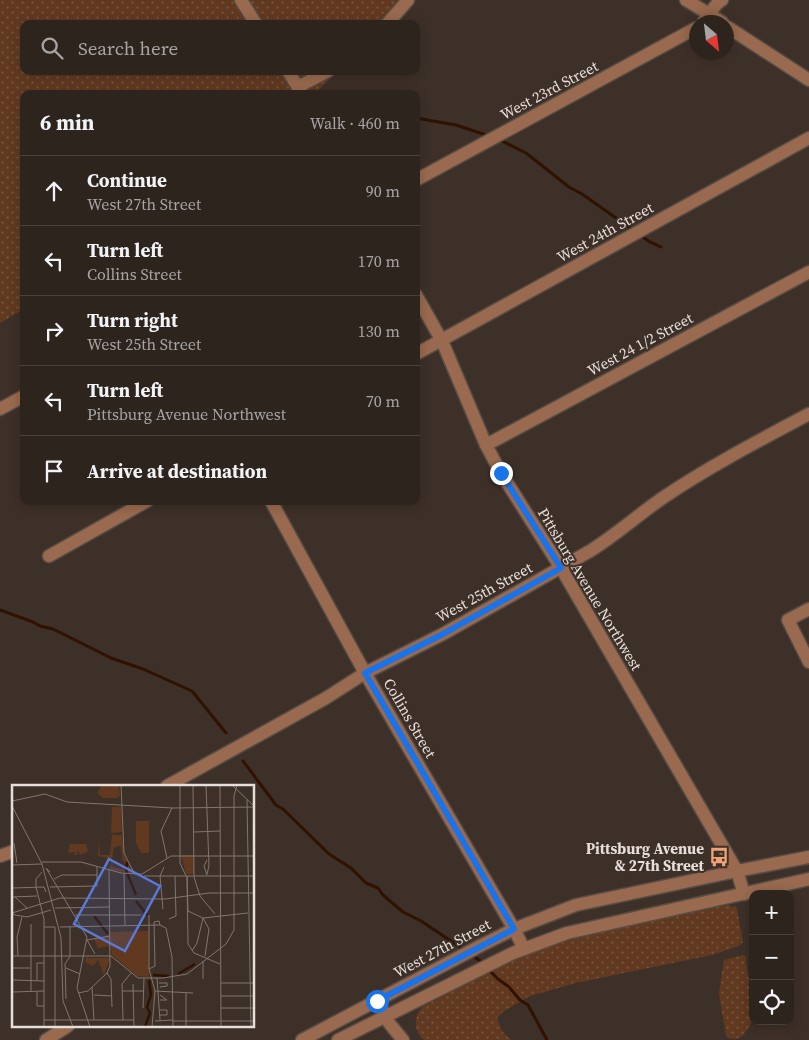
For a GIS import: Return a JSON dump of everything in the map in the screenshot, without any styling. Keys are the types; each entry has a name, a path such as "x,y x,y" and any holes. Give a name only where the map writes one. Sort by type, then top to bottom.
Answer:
{"street":[{"path":"240,0 253,20"},
{"path":"390,20 408,0"},
{"path":"686,0 702,15"},
{"path":"709,15 717,3 722,0"},
{"path":"734,31 809,80"},
{"name":"West 23rd Street","path":"420,178 689,32"},
{"path":"291,75 300,90 322,75"},
{"name":"West 24th Street","path":"420,352 809,138"},
{"name":"West 24 1/2 Street","path":"486,445 809,272"},
{"name":"Pittsburg Avenue Northwest","path":"420,302 442,341 486,445 501,473 561,568 737,870 744,894"},
{"path":"0,409 20,398"},
{"name":"West 25th Street","path":"170,785 326,698 365,673 443,634 561,568 610,539 664,497 756,442 809,414"},
{"path":"49,556 140,505"},
{"name":"Collins Street","path":"273,505 365,673 524,949"},
{"path":"809,609 788,620 809,662"},
{"path":"0,856 12,852"},
{"name":"West 27th Street","path":"302,1040 514,929 576,905 737,870 809,857"},
{"path":"338,1040 524,949 567,933 809,879"},
{"path":"377,1001 403,1040"},
{"path":"46,1040 65,1028"}],"shaded area":[{"path":"0,0 413,0 392,20 20,20 20,75 334,75 318,90 20,90 20,311 0,323"},
{"path":"728,905 733,907 735,905 737,909 743,942 739,946 712,955 576,983 530,996 504,1011 497,1018 502,1031 511,1040 424,1040 418,1033 416,1020 422,1007 517,958 565,940 613,928"},
{"path":"743,955 746,956 749,982 750,1025 743,1035 737,1039 726,1036 719,993 724,960"}],"waterway":[{"path":"420,119 456,125 489,136"},
{"path":"500,140 526,153 569,187 633,230"},
{"path":"640,235 661,247"},
{"path":"0,610 40,626 53,629 111,658 143,669 192,691 226,733"},
{"path":"243,761 276,805 283,809 329,854 351,868 366,883 378,888 383,895 403,912 421,921 466,951"},
{"path":"471,954 484,964"},
{"path":"488,969 509,987 520,1000 528,1005 547,1040"}],"place":[{"name":"Pittsburg Avenue & 27th Street","path":"719,857"}],"route":[{"path":"377,1001 514,929 365,673 443,634 561,568 501,473"}]}
